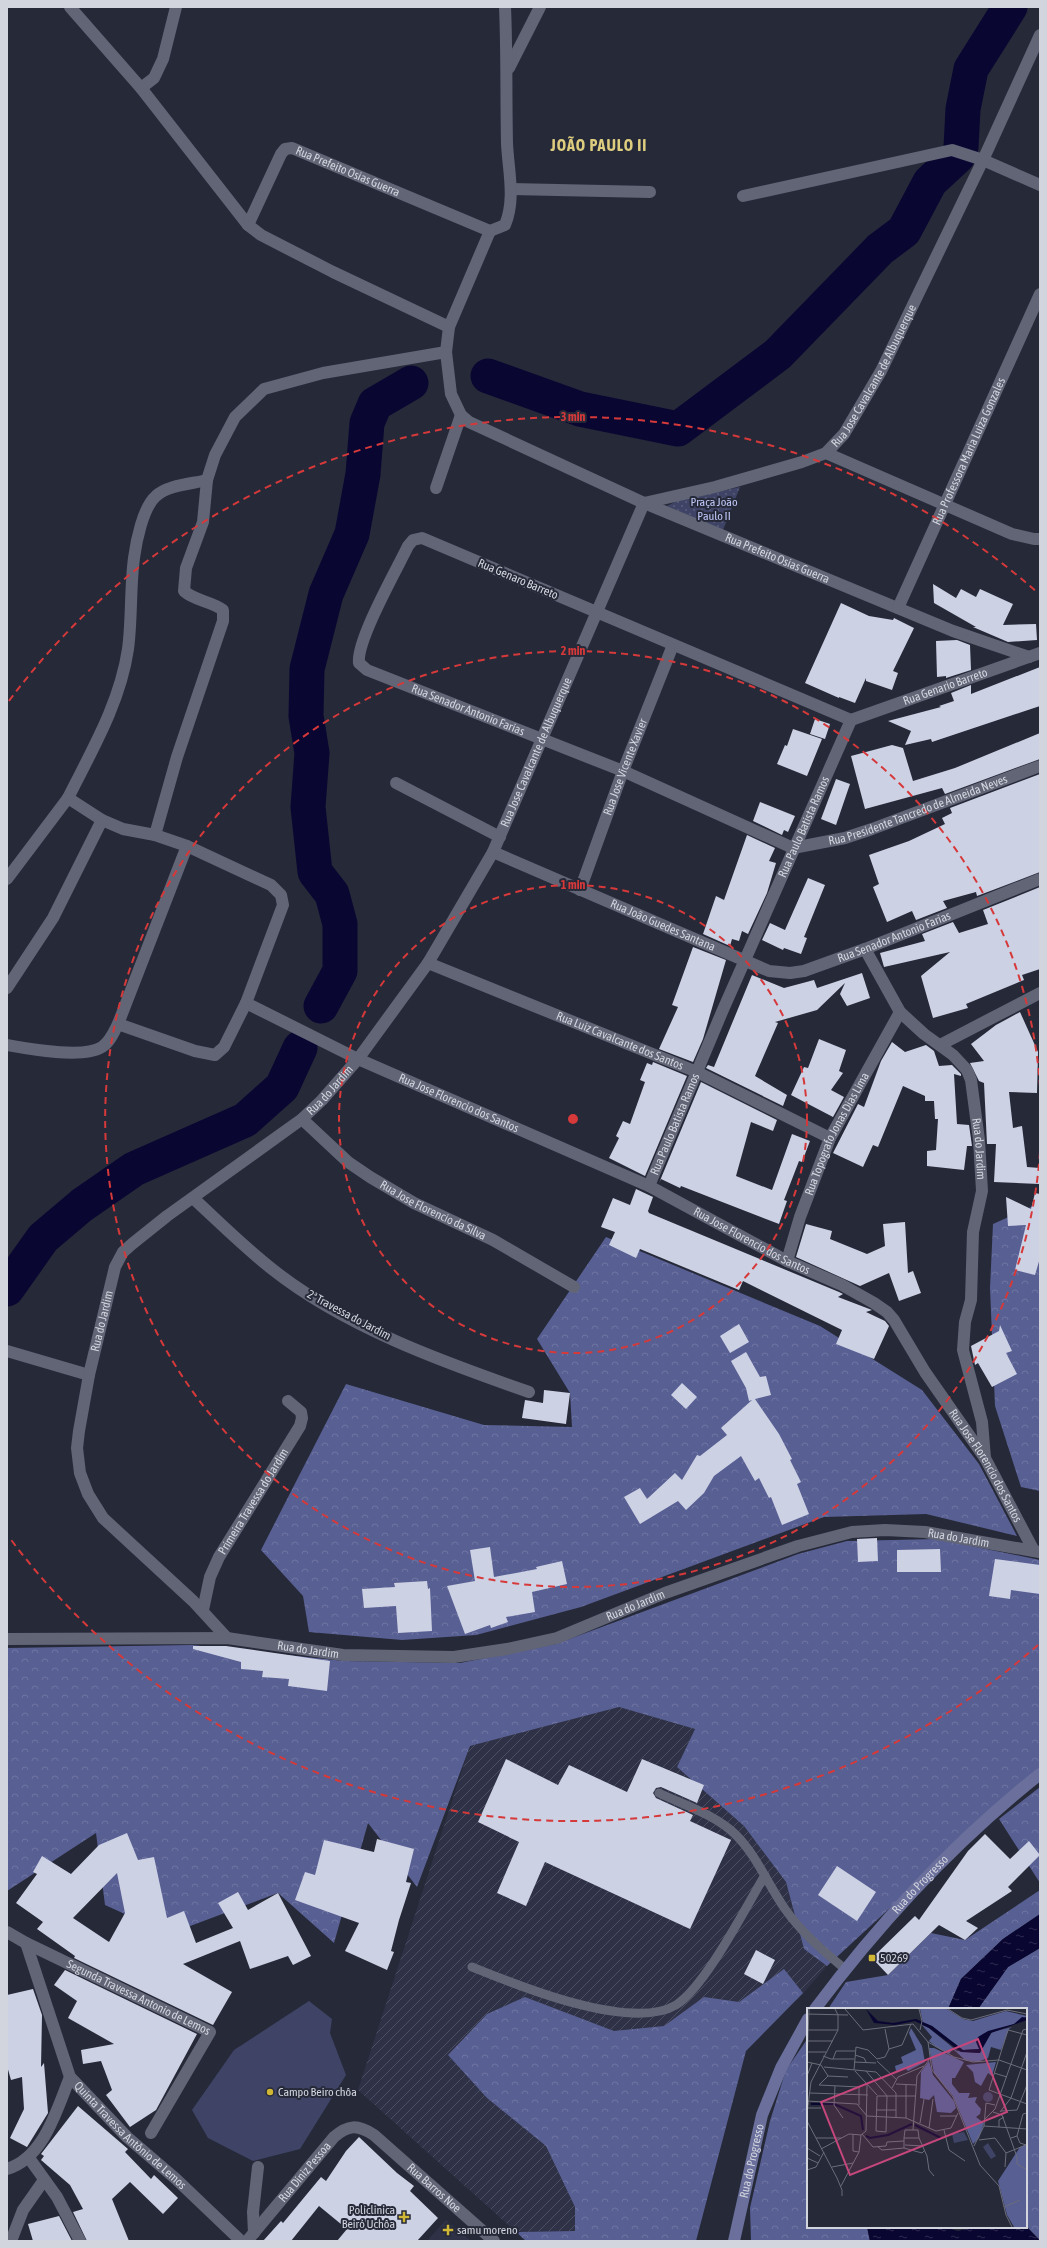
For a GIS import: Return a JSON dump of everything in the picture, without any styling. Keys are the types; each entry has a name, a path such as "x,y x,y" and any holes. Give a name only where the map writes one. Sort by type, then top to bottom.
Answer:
{"street":[{"path":"70,7 141,88 248,225 261,235 333,272 449,327"},
{"path":"141,88 154,78 163,60 176,7"},
{"path":"436,488 461,415 451,394 446,352 449,327 490,231 505,225 509,210 511,189 507,143 508,70 505,7"},
{"path":"508,70 540,7"},
{"name":"Rua Jose Cavalcante de Albuquerque","path":"358,1059 428,963 493,852 598,613 644,503 774,471 826,453 844,434 881,371 983,160 1040,35"},
{"name":"Rua Prefeito Osias Guerra","path":"248,225 281,154 285,149 292,148 490,231"},
{"path":"742,196 952,150 983,160 1040,185"},
{"path":"511,189 650,192"},
{"name":"Rua Professora Maria Luiza Gonzales","path":"898,608 1040,294"},
{"path":"155,835 176,757 223,621 222,610 215,604 188,595 184,591 186,568 203,522 207,480 215,455 235,417 264,389 323,373 446,352"},
{"name":"Rua Prefeito Osias Guerra","path":"461,415 490,433 644,503 960,634 1034,655"},
{"path":"826,453 1012,534 1034,539 1040,538"},
{"path":"7,879 68,798 104,727 119,689 128,649 133,568 137,537 145,516 155,497 166,490 207,480"},
{"name":"Rua Senador Antonio Farias","path":"438,544 422,538 410,543 364,636 359,651 359,663 367,670 623,772 793,848"},
{"name":"Rua Genaro Barreto","path":"438,544 598,613"},
{"path":"598,613 851,720"},
{"name":"Rua Jose Vicente Xavier","path":"580,890 623,772 673,646"},
{"name":"Rua Genario Barreto","path":"851,720 1034,655"},
{"name":"Rua Paulo Batista Ramos","path":"649,1186 793,848 851,720"},
{"name":"Rua Presidente Tancredo de Almeida Neves","path":"793,848 845,838 1040,766"},
{"path":"396,784 500,837"},
{"path":"68,798 102,820 123,829 155,835 187,846 271,886 281,895 283,905 280,916 246,1003 224,1047 215,1055 195,1051 118,1024"},
{"path":"7,988 53,918 102,820"},
{"path":"7,1045 58,1052 98,1049 110,1040 118,1024 187,846"},
{"name":"Rua João Guedes Santana","path":"493,852 745,960"},
{"name":"Rua Senador Antonio Farias","path":"745,960 769,971 790,973 865,949 1040,879"},
{"name":"Rua do Jardim","path":"865,949 900,1012 924,1034 953,1055 967,1070 970,1080 979,1140 982,1192 973,1232 971,1300 964,1322 963,1350 982,1422 985,1458"},
{"name":"Rua Luiz Cavalcante dos Santos","path":"428,963 697,1072 830,1138"},
{"path":"940,1045 1040,993"},
{"name":"Rua Jose Florencio dos Santos","path":"246,1003 358,1059 649,1186 788,1261 842,1285 887,1312 946,1404 985,1458 1037,1551"},
{"name":"Rua Topografo Jonas Dias Lima","path":"788,1261 800,1217 830,1138 900,1012"},
{"name":"Rua do Jardim","path":"227,1638 203,1610 103,1518 88,1494 80,1474 77,1448 89,1375 115,1267 123,1252 194,1198 302,1120 337,1085 358,1059"},
{"name":"Rua Jose Florencio da Silva","path":"302,1120 348,1162 370,1177 414,1203 493,1240 574,1287"},
{"name":"2ª Travessa do Jardim","path":"194,1198 273,1270 345,1315 442,1362 529,1392"},
{"path":"7,1351 89,1375"},
{"name":"Primeira Travessa do Jardim","path":"203,1610 210,1577 219,1557 300,1426 301,1412 288,1401"},
{"name":"Rua do Jardim","path":"7,1639 227,1638 343,1655 454,1657 507,1649 557,1638 672,1590 798,1546 852,1532 885,1530 925,1532 1037,1551"},
{"name":"Rua do Progresso","path":"816,2008 845,1969 892,1912 937,1865 1011,1797 1040,1774"},
{"name":"Segunda Travessa Antonio de Lemos","path":"7,1932 26,1943 210,2032 152,2133"},
{"name":"Quinta Travessa Antônio de Lemos","path":"26,1943 70,2077 127,2137 176,2179 241,2241"},
{"name":"Rua do Progresso","path":"734,2241 762,2115 781,2068 807,2020"},
{"path":"7,2169 29,2158 42,2139 70,2077"},
{"name":"Rua Diniz Pessoa","path":"250,2237 337,2134 348,2127 353,2126 365,2129 374,2135"},
{"name":"Rua Barros Noe","path":"374,2135 494,2241"},
{"path":"29,2158 58,2197 80,2241"},
{"path":"250,2237 258,2167"},
{"path":"11,2241 23,2210 44,2180"}],"lane":[{"path":"659,1793 722,1824 750,1851 784,1908 806,1936 845,1969"},
{"path":"472,1967 499,1978 607,2011 637,2015 662,2011 677,2004 694,1988 710,1966 764,1875"}],"shaded area":[{"path":"619,1707 695,1729 677,1767 744,1826 786,1882 804,1949 827,1966 798,1999 762,2017 680,2037 614,2031 525,1997 448,2055 487,2098 546,2146 575,2207 575,2231 516,2232 358,2090 470,1746"},
{"name":"samu moreno","path":"446,2220 471,2241 427,2241"}],"green space":[{"name":"Praça João Paulo II","path":"740,487 723,530 667,506 677,501"},
{"path":"1040,1203 1040,1491 1021,1487 995,1406 990,1288 993,1224"},
{"path":"606,1237 820,1326 922,1390 979,1464 1017,1536 926,1514 824,1517 581,1607 476,1635 402,1640 309,1632 303,1596 261,1550 346,1384 484,1425 572,1427 570,1393 537,1339"},
{"path":"937,1539 1040,1560 1040,1770 827,1966 804,1949 786,1882 744,1826 677,1767 695,1729 619,1707 470,1746 417,1887 368,1823 334,1943 278,1893 169,1934 105,1905 96,1833 7,1891 7,1648 192,1645 344,1661 460,1663 556,1644 798,1554 847,1541"},
{"path":"1040,1787 1040,1883 999,1819"},
{"path":"1040,1890 1040,1914 1003,1939 961,1979 948,2008 829,2008 846,1982 888,1975 931,1933 965,1940"},
{"path":"1040,1948 1040,2240 1027,2227 1027,2008 979,2008 1008,1967"},
{"path":"784,1969 803,1993 746,2051 696,2241 526,2241 516,2232 575,2231 575,2207 546,2146 487,2098 448,2055 487,2014 525,1997 614,2031 664,2026 704,1997 739,2002"},
{"name":"Campo Beiro chôa","path":"309,2001 332,2019 330,2033 346,2075 300,2149 253,2161 208,2138 192,2110 234,2050"},
{"path":"807,2039 807,2228 867,2228 870,2241 751,2241 750,2208 770,2121 786,2070"}],"water":[{"path":"1040,1914 1040,1948 1008,1967 979,2008 948,2008 961,1979 1003,1939"},
{"path":"1027,2227 1040,2241 870,2241 867,2228 948,2228 958,2231 971,2228"}],"building":[{"path":"933,584 956,598 961,589 976,597 980,589 1013,604 1003,625 1036,624 1037,640 1008,642 973,627 976,627 934,603"},
{"path":"841,603 869,616 893,620 894,618 914,628 893,671 898,673 892,690 866,681 866,678 855,703 839,698 805,683"},
{"path":"957,640 970,645 971,670 946,678 946,676 937,677 936,641"},
{"path":"1040,667 1040,706 932,742 931,739 905,745 911,731 888,721 941,707 939,706 954,701 951,693 971,685 971,694"},
{"path":"815,719 830,724 825,739 810,734"},
{"path":"793,729 822,739 807,776 777,764 785,745 787,746"},
{"path":"1040,733 1040,759 945,794 942,788 865,809 851,756 892,745 903,748 913,781 955,768"},
{"path":"1040,774 1040,872 977,896 976,892 943,901 947,908 916,920 912,911 887,922 873,887 879,884 869,855 909,841 945,824 942,818 952,813 950,808"},
{"path":"836,779 850,784 836,825 821,819"},
{"path":"760,802 795,816 788,832 784,830 782,835 753,821"},
{"path":"747,835 775,848 769,861 776,863 767,893 748,934 742,931 739,941 732,939 730,946 703,934 716,896 724,900"},
{"path":"808,878 825,885 804,937 807,938 801,954 784,948 783,950 762,940 770,923 785,930"},
{"path":"1040,887 1040,969 1022,975 1024,980 966,1004 968,1008 933,1018 921,976 950,952 884,967 880,953 925,941 922,934 953,922 959,933 988,924 983,910"},
{"path":"693,947 726,960 703,1039 693,1062 659,1049 678,1007 672,1005"},
{"path":"862,973 870,998 847,1006 840,994 845,983 817,1010 775,1022 778,1023 755,1076 787,1095 783,1106 706,1068 708,1065 714,1067 752,975 784,988 814,980 817,988"},
{"path":"1020,1012 1038,1052 1037,1093 1009,1092 1013,1128 1022,1126 1027,1167 1040,1168 1039,1184 994,1182 996,1144 987,1144 984,1083 979,1081 970,1063 984,1061 971,1044 996,1025"},
{"path":"819,1039 846,1050 839,1071 843,1073 831,1090 844,1097 833,1117 791,1095 804,1067 808,1068"},
{"path":"892,1042 905,1052 926,1045 934,1051 939,1066 952,1065 961,1074 961,1076 954,1074 957,1124 969,1125 972,1146 967,1146 964,1170 927,1166 927,1151 936,1150 938,1119 935,1119 934,1101 925,1101 925,1096 903,1086 878,1147 873,1145 863,1167 833,1153 858,1104 864,1107 881,1061"},
{"path":"653,1062 687,1076 645,1176 609,1158 619,1138 616,1136 623,1121 630,1124 645,1082 640,1080 647,1063 652,1065"},
{"path":"701,1082 777,1120 773,1131 751,1122 736,1176 772,1190 792,1134 810,1141 802,1162 799,1161 784,1200 787,1201 779,1224 681,1186 680,1188 661,1179 659,1183"},
{"path":"636,1189 653,1197 648,1211 649,1213 839,1292 843,1294 838,1297 872,1310 866,1312 885,1321 889,1326 874,1359 836,1344 842,1330 743,1281 739,1290 640,1249 636,1258 609,1245 615,1232 601,1227 613,1198 630,1205"},
{"path":"1035,1193 1040,1194 1040,1258 1035,1275 1015,1270 1026,1225 1008,1226 1006,1197 1031,1209"},
{"path":"905,1222 908,1273 913,1271 921,1293 899,1301 889,1273 860,1286 796,1257 806,1224 832,1231 830,1239 867,1254 885,1246 883,1224"},
{"path":"739,1324 749,1342 730,1353 720,1336"},
{"path":"1000,1325 1012,1351 1006,1353 1017,1374 992,1387 978,1363 975,1365 971,1346 999,1331"},
{"path":"746,1352 760,1377 766,1376 771,1395 755,1399 779,1434 792,1459 790,1460 801,1482 797,1484 809,1514 782,1525 771,1497 769,1498 759,1478 755,1481 741,1456 714,1476 704,1493 686,1510 678,1501 640,1524 624,1497 640,1488 647,1499 675,1473 682,1480 697,1455 700,1456 727,1435 721,1428 752,1400 749,1401 746,1388 731,1361"},
{"path":"682,1383 697,1397 686,1409 671,1395"},
{"path":"544,1390 570,1393 566,1424 522,1418 525,1400 543,1403"},
{"path":"877,1538 878,1561 858,1562 857,1539"},
{"path":"490,1547 494,1577 537,1569 536,1567 562,1561 567,1584 532,1592 535,1612 506,1617 508,1622 491,1628 490,1625 465,1634 447,1586 475,1581 470,1550"},
{"path":"940,1549 941,1572 897,1572 897,1550"},
{"path":"995,1559 1040,1565 1040,1594 1011,1590 1010,1599 989,1596"},
{"path":"427,1581 428,1589 430,1588 432,1631 398,1633 396,1606 364,1608 362,1589 395,1587 394,1583"},
{"path":"193,1646 226,1646 330,1661 327,1691 288,1686 289,1679 262,1677 263,1671 241,1669 241,1662 193,1649"},
{"path":"506,1759 558,1785 569,1765 627,1792 642,1759 704,1785 697,1803 661,1787 656,1788 653,1793 656,1798 693,1815 690,1821 731,1840 690,1929 545,1862 526,1906 497,1893 519,1842 478,1822"},
{"path":"127,1833 138,1860 154,1857 167,1918 184,1911 196,1943 233,1928 218,1903 238,1892 248,1910 278,1893 311,1956 293,1965 288,1956 250,1969 240,1941 183,1964 232,1992 213,2025 74,1958 75,1956 37,1929 43,1922 16,1903 37,1874 33,1872 42,1856 71,1874 99,1845","holes":["117,1873 125,1913 109,1942 73,1918"]},
{"path":"985,1834 1010,1859 1029,1841 1040,1855 1008,1887 1012,1891 966,1921 978,1928 965,1940 939,1925 888,1975 872,1958 915,1916 919,1920 968,1851"},
{"path":"377,1839 414,1849 406,1882 411,1883 391,1951 394,1952 387,1970 345,1951 359,1923 295,1900 305,1872 315,1875 324,1840 374,1852"},
{"path":"837,1866 876,1892 857,1921 818,1895"},
{"path":"756,1950 775,1960 763,1984 744,1974"},
{"path":"65,1970 197,2034 156,2110 130,2127 106,2095 112,2090 101,2061 83,2064 81,2050 114,2044 68,2018 77,2001 54,1985"},
{"path":"33,1989 42,2015 41,2067 44,2063 48,2113 27,2147 10,2138 24,2109 22,2077 11,2080 7,2066 7,1995"},
{"path":"78,2106 128,2149 125,2152 151,2179 154,2175 178,2198 163,2214 130,2182 112,2199 129,2241 87,2241 73,2212 83,2209 70,2185 41,2160 44,2156 41,2154"},
{"path":"359,2137 397,2173 414,2186 410,2191 438,2218 417,2241 337,2241 347,2229 319,2206 291,2241 263,2241 281,2221 283,2223 321,2177 326,2181 346,2151"},
{"path":"59,2216 72,2241 33,2241 28,2224"}],"waterway":[{"path":"961,147 963,109 971,69 1010,7"},
{"path":"488,376 580,409 678,429 778,354 880,249 904,231 930,182 958,156"},
{"path":"321,1006 340,971 340,924 332,894 315,872 308,807 312,753 306,716 307,669 326,594 352,534 363,474 367,423 375,404 411,383"},
{"path":"7,1289 43,1238 82,1205 134,1169 245,1120 282,1087 300,1048"}],"place":[{"name":"50269","path":"872,1958"},
{"name":"Campo Beiro chôa","path":"270,2092"},
{"name":"Políclinica Beiró Uchôa","path":"404,2217"},
{"name":"samu moreno","path":"448,2230"}],"district":[{"name":"JOÃO PAULO II","path":"599,145"}]}
